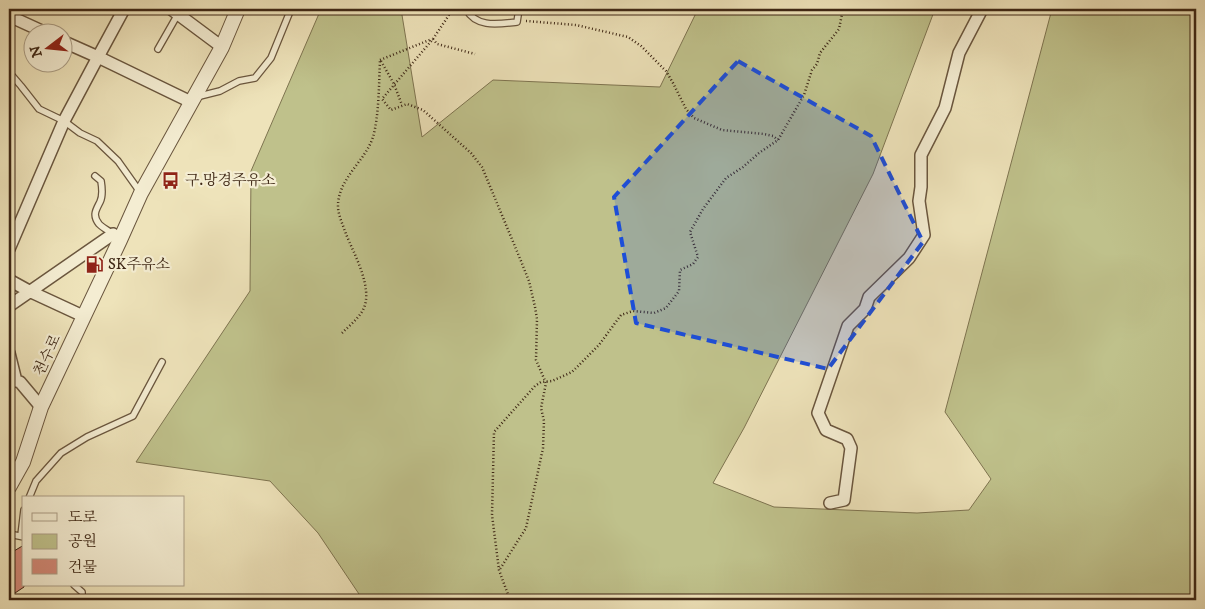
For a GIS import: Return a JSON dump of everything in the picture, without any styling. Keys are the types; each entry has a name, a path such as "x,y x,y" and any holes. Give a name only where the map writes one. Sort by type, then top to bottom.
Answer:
{"street":[{"path":"14,9 9,16 22,22"},
{"path":"9,249 64,121 124,9"},
{"name":"천수로","path":"9,487 23,462 41,407 83,316 116,237 222,47 238,9"},
{"path":"830,504 844,500 852,448 846,438 826,430 818,413 848,326 865,309 869,297 909,258 924,235 919,201 921,155 945,108 959,53 982,9"},
{"path":"175,11 222,47"},
{"path":"72,45 192,100"},
{"path":"9,306 29,291 116,237"},
{"path":"9,280 83,316"},
{"path":"9,353 13,381 20,382 41,407"}],"lane":[{"path":"192,100 220,91 239,81 255,78 271,58 291,9"},
{"path":"466,9 470,16 483,23 499,24 516,22 519,9"},
{"path":"158,48 175,11"},
{"path":"9,72 38,109 64,121 80,133 97,141 118,161 141,193"},
{"path":"95,176 101,181 102,187 101,200 95,208 95,214 99,223 116,237"},
{"path":"30,496 36,481 61,453 87,437 133,416 162,362"},
{"path":"9,534 22,536"},
{"path":"75,586 82,592 82,600"}],"path":[{"path":"453,9 433,39 382,99 390,110 402,105 412,104 423,110 471,153 482,167 529,281 537,319 536,360 546,383 541,408 544,421 542,448 526,528 499,570"},
{"path":"510,600 499,570 491,502 494,432 540,382 546,383 572,372 599,345 621,315 633,311 654,313 666,308 679,291 680,270 694,264 698,256 690,232 703,208 726,178 778,140 804,95 820,53 839,29 843,9"},
{"path":"516,22 530,21 576,26 628,37 641,46 666,72 686,109 694,118 722,130 764,134 773,136 778,140"},
{"path":"433,39 437,44 475,54"},
{"path":"380,60 433,39"},
{"path":"380,60 394,84 402,105"},
{"path":"342,333 362,311 365,305 366,292 363,275 340,217 338,202 347,177 373,138 376,122 380,60"}],"highlighted area":[{"path":"738,61 871,136 923,242 828,369 636,323 614,197"}],"green space":[{"path":"321,9 401,9 422,137 493,80 660,87 698,9 935,9 873,174 744,428 713,483 774,507 917,513 969,510 991,479 945,412 1052,9 1196,9 1196,600 363,600 318,533 270,481 136,462 250,291 251,171"}],"building":[{"path":"22,546 22,586 24,587 9,597 9,554"}],"place":[{"name":"구.망경주유소","path":"171,180"},
{"name":"SK주유소","path":"94,264"}]}
